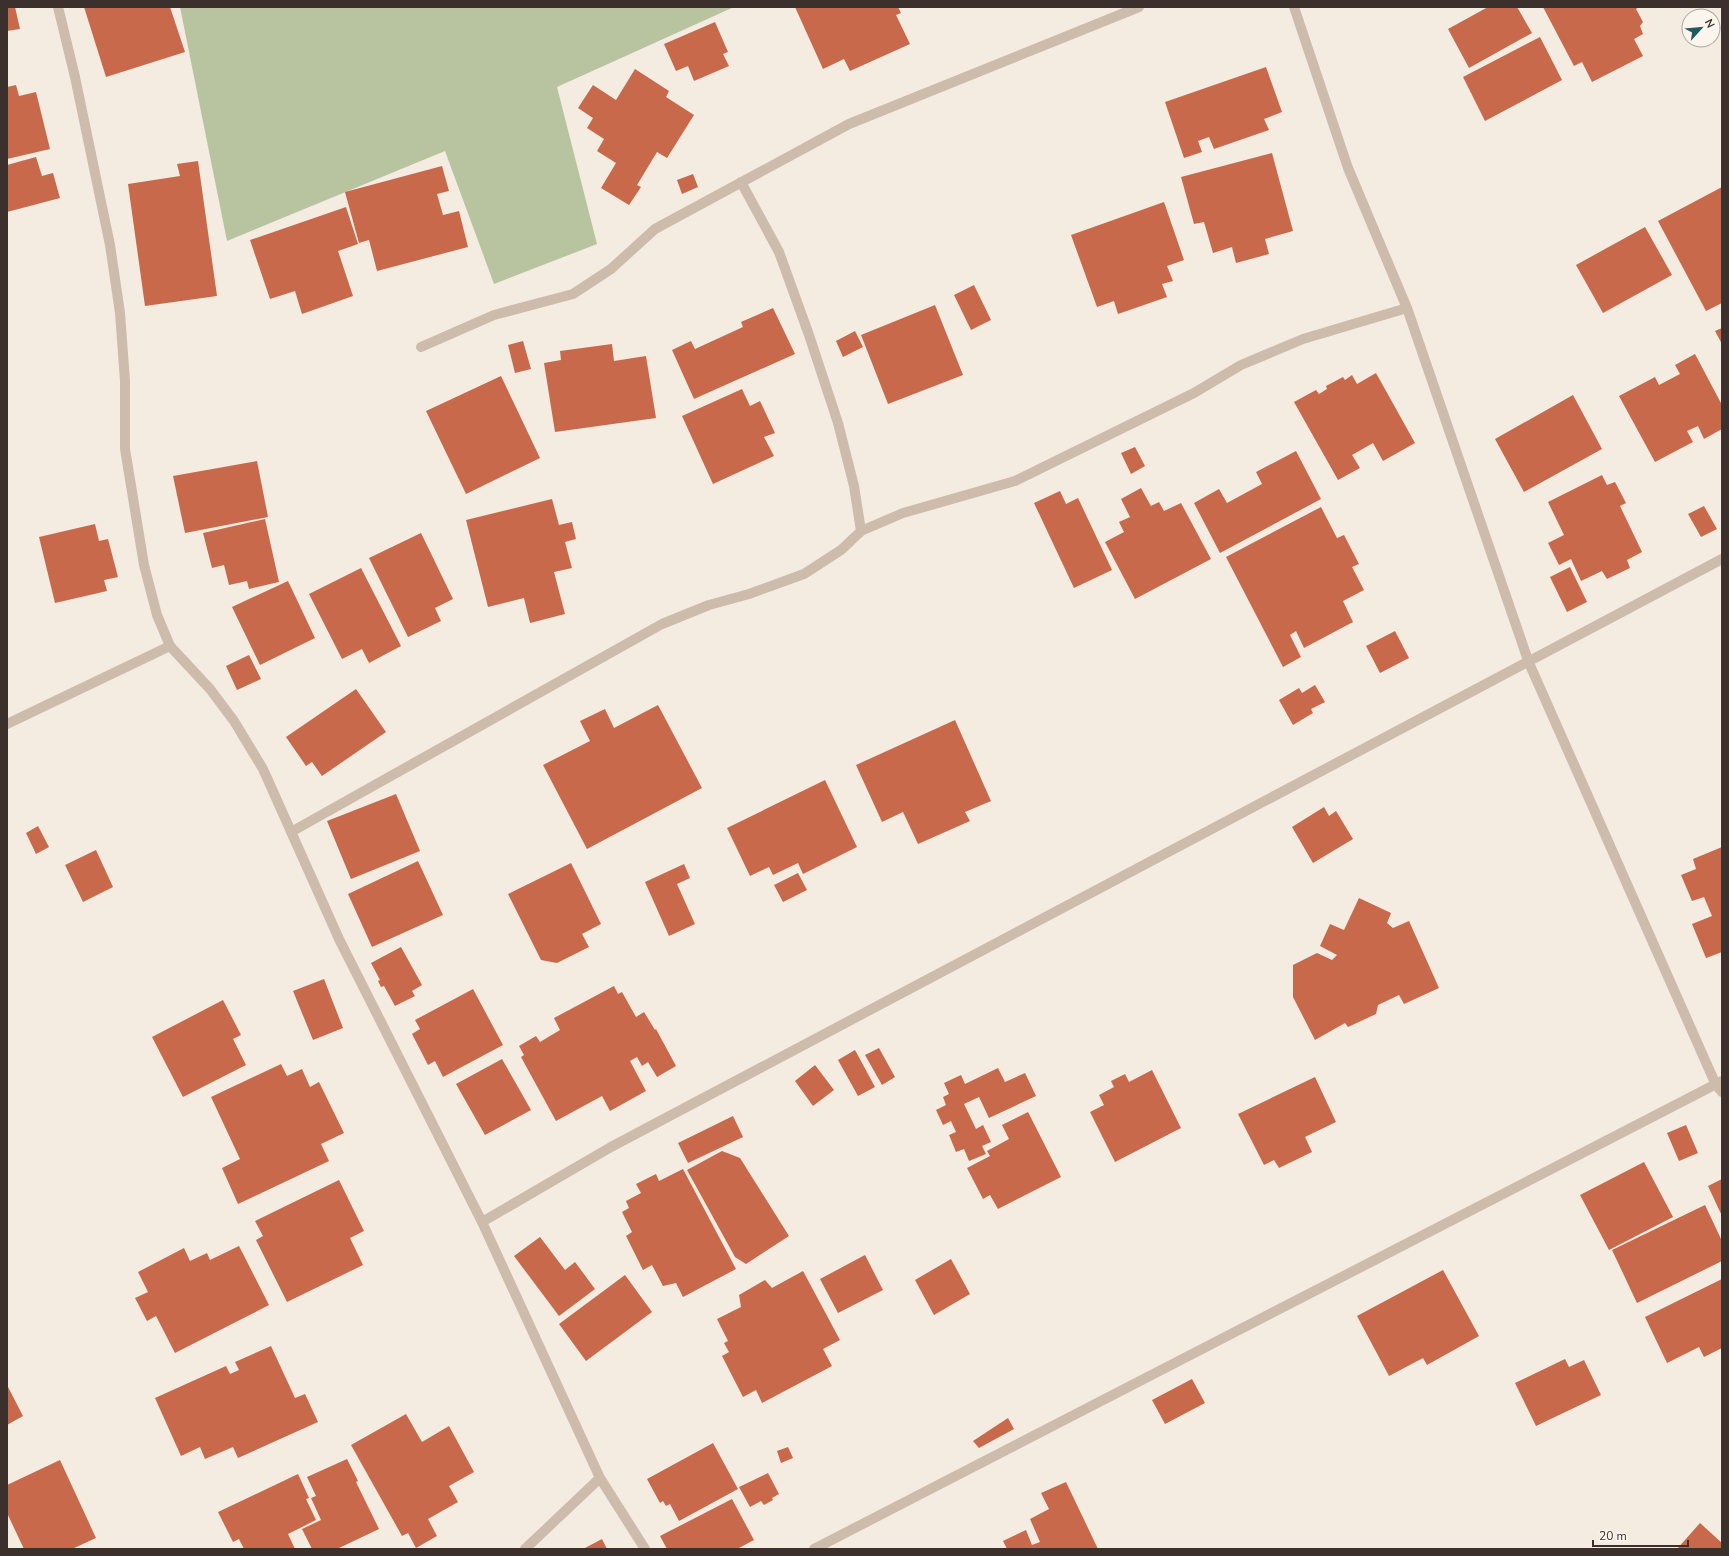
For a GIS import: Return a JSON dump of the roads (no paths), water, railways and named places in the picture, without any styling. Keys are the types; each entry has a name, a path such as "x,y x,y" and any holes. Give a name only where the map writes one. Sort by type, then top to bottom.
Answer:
{"street":[{"path":"58,7 75,77 112,253 120,312 125,381 125,449 144,565 157,615 170,646 210,689 234,721 263,769 339,939 482,1222 600,1478 645,1549"},
{"path":"421,347 494,315 574,294 611,269 655,229 849,124 1139,7"},
{"path":"814,1549 1720,1086 1529,663 1408,308 1348,168 1294,7"},
{"path":"741,182 779,252 806,328 838,423 854,486 861,531"},
{"path":"291,832 662,624 709,605 749,594 804,574 841,550 861,531 903,513 1015,481 1194,393 1247,363 1303,339 1408,308"},
{"path":"482,1222 611,1147 1529,663 1722,559"},
{"path":"7,724 170,646"},
{"path":"525,1549 600,1478"}]}
